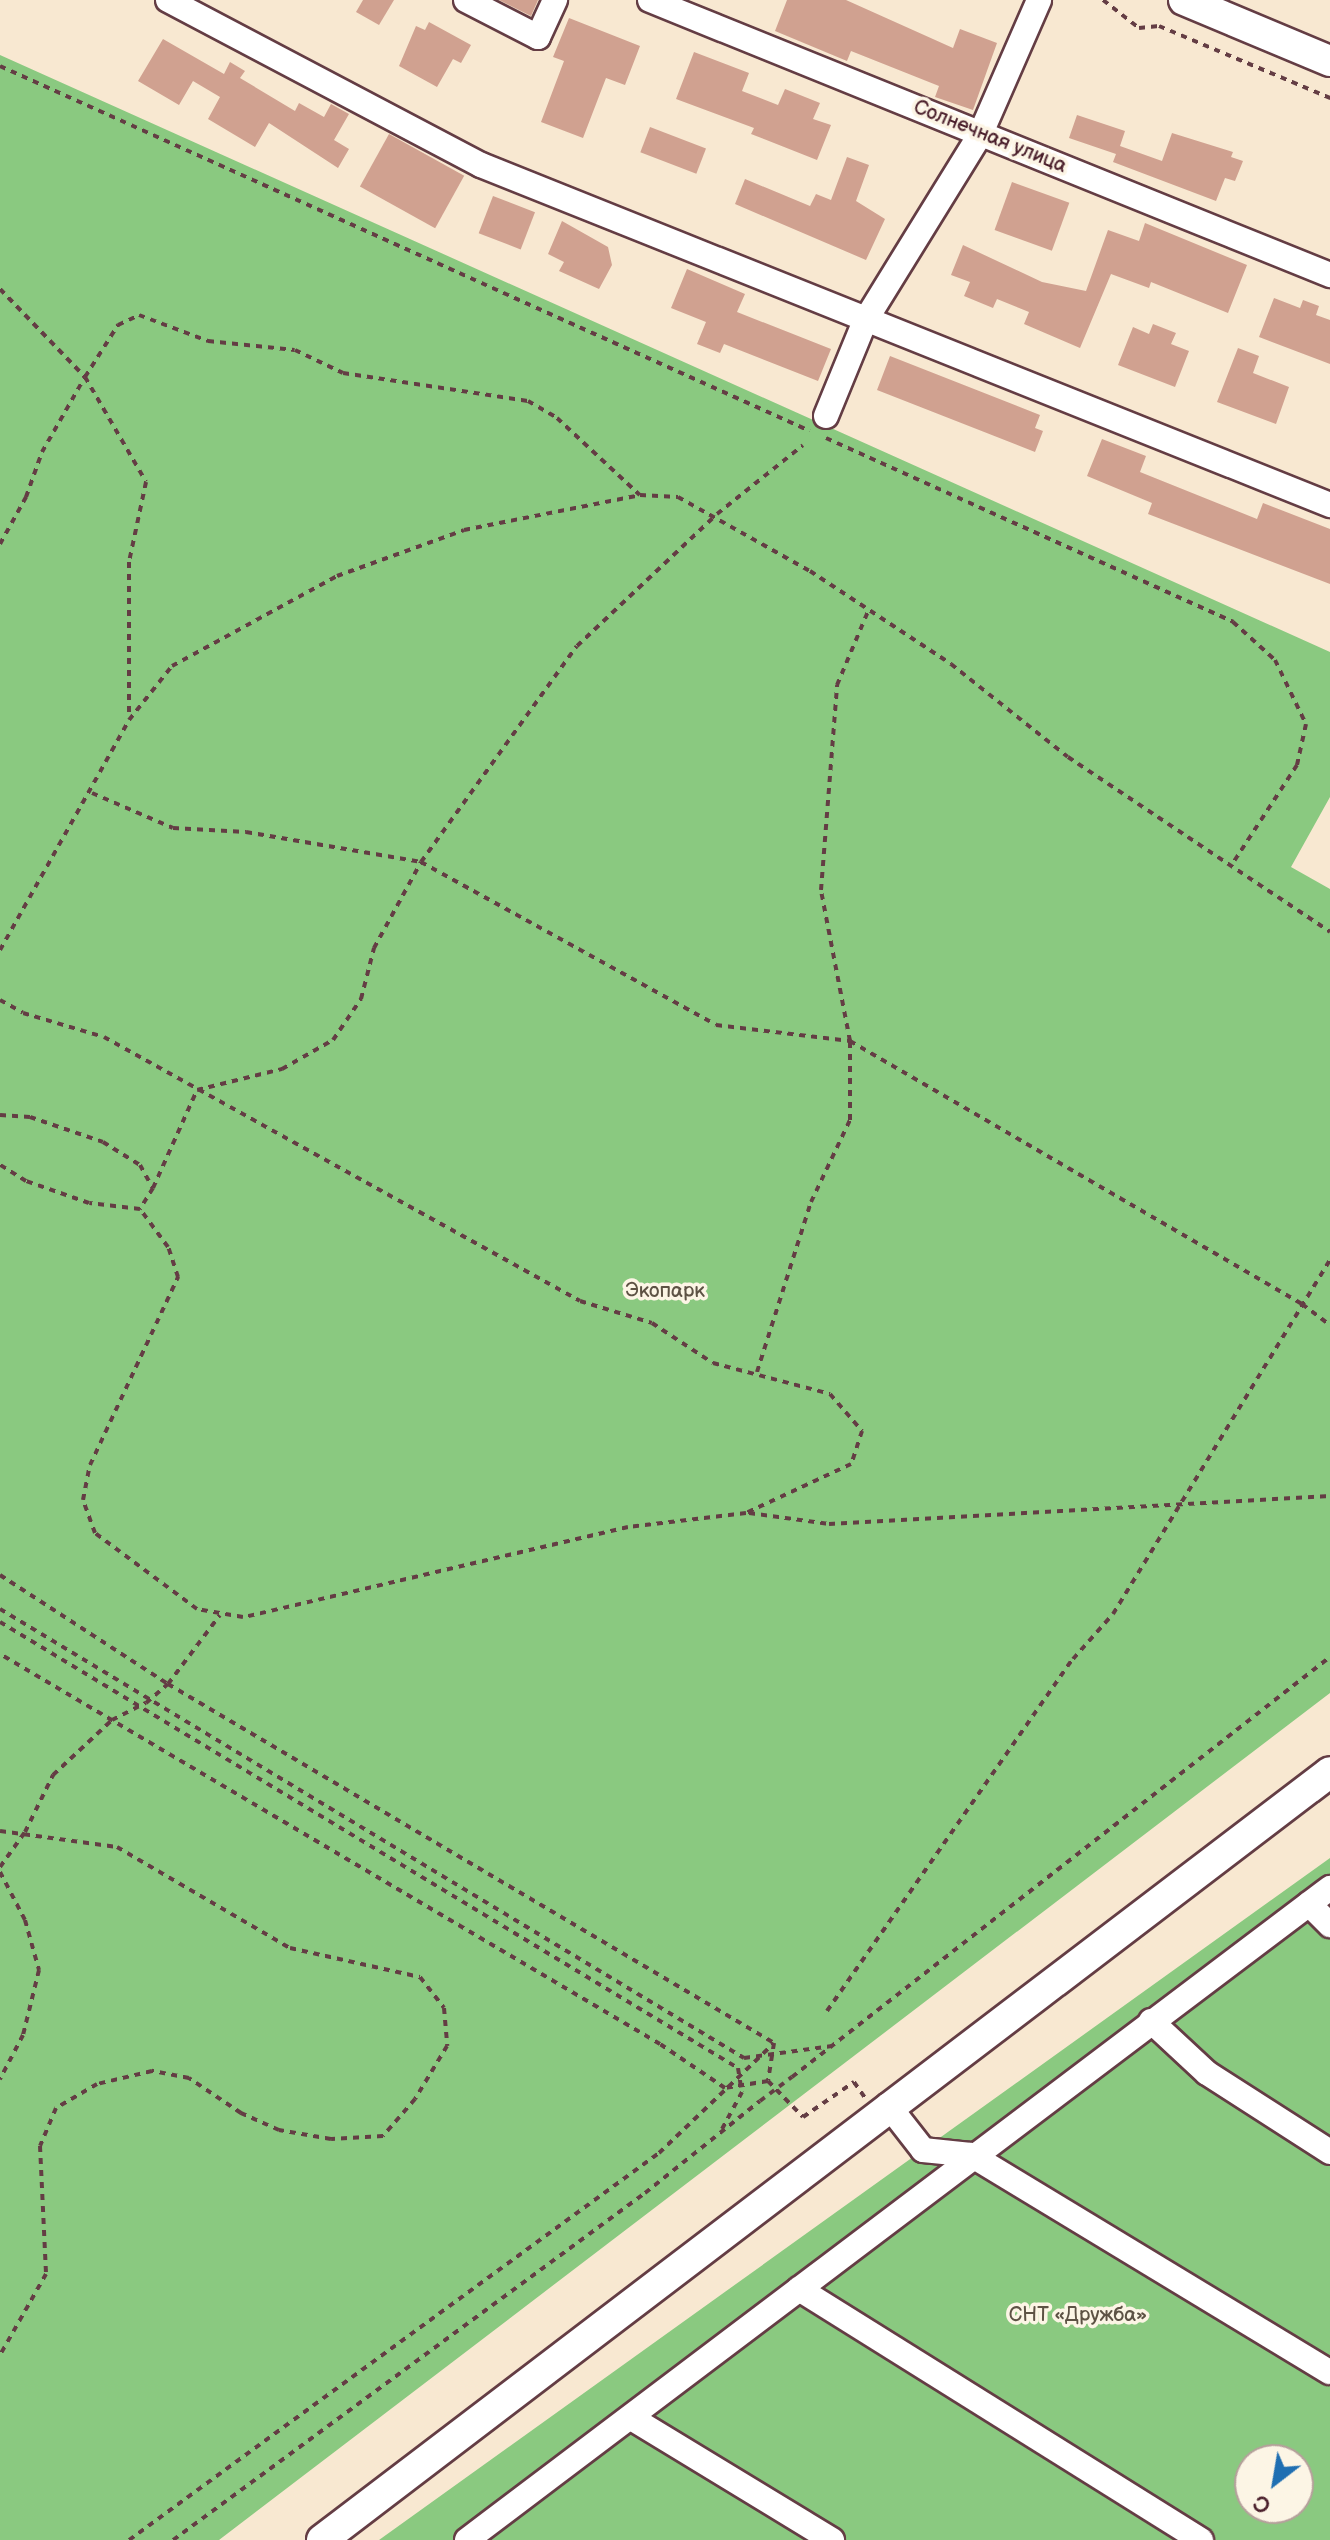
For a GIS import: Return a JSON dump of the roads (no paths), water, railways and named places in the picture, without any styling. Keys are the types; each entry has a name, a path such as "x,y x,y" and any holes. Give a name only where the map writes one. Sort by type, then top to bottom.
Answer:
{"main road":[{"path":"1184,0 1330,61"},
{"path":"322,2540 882,2110 1330,1772"}],"street":[{"path":"168,0 481,165 1330,505"},
{"path":"466,0 538,37 555,0"},
{"name":"Солнечная улица","path":"650,0 1330,275"},
{"path":"826,416 865,321 981,133 1039,0"},
{"path":"467,2540 633,2419 971,2155 1330,1888"},
{"path":"1309,1904 1330,1925"},
{"path":"1151,2021 1207,2073 1330,2152"},
{"path":"882,2110 923,2150 971,2155 1330,2372"},
{"path":"799,2289 1201,2540"},
{"path":"633,2419 832,2540"}],"park label":[{"name":"Экопарк","path":"665,1291"},
{"name":"СНТ «Дружба»","path":"1078,2315"}]}
